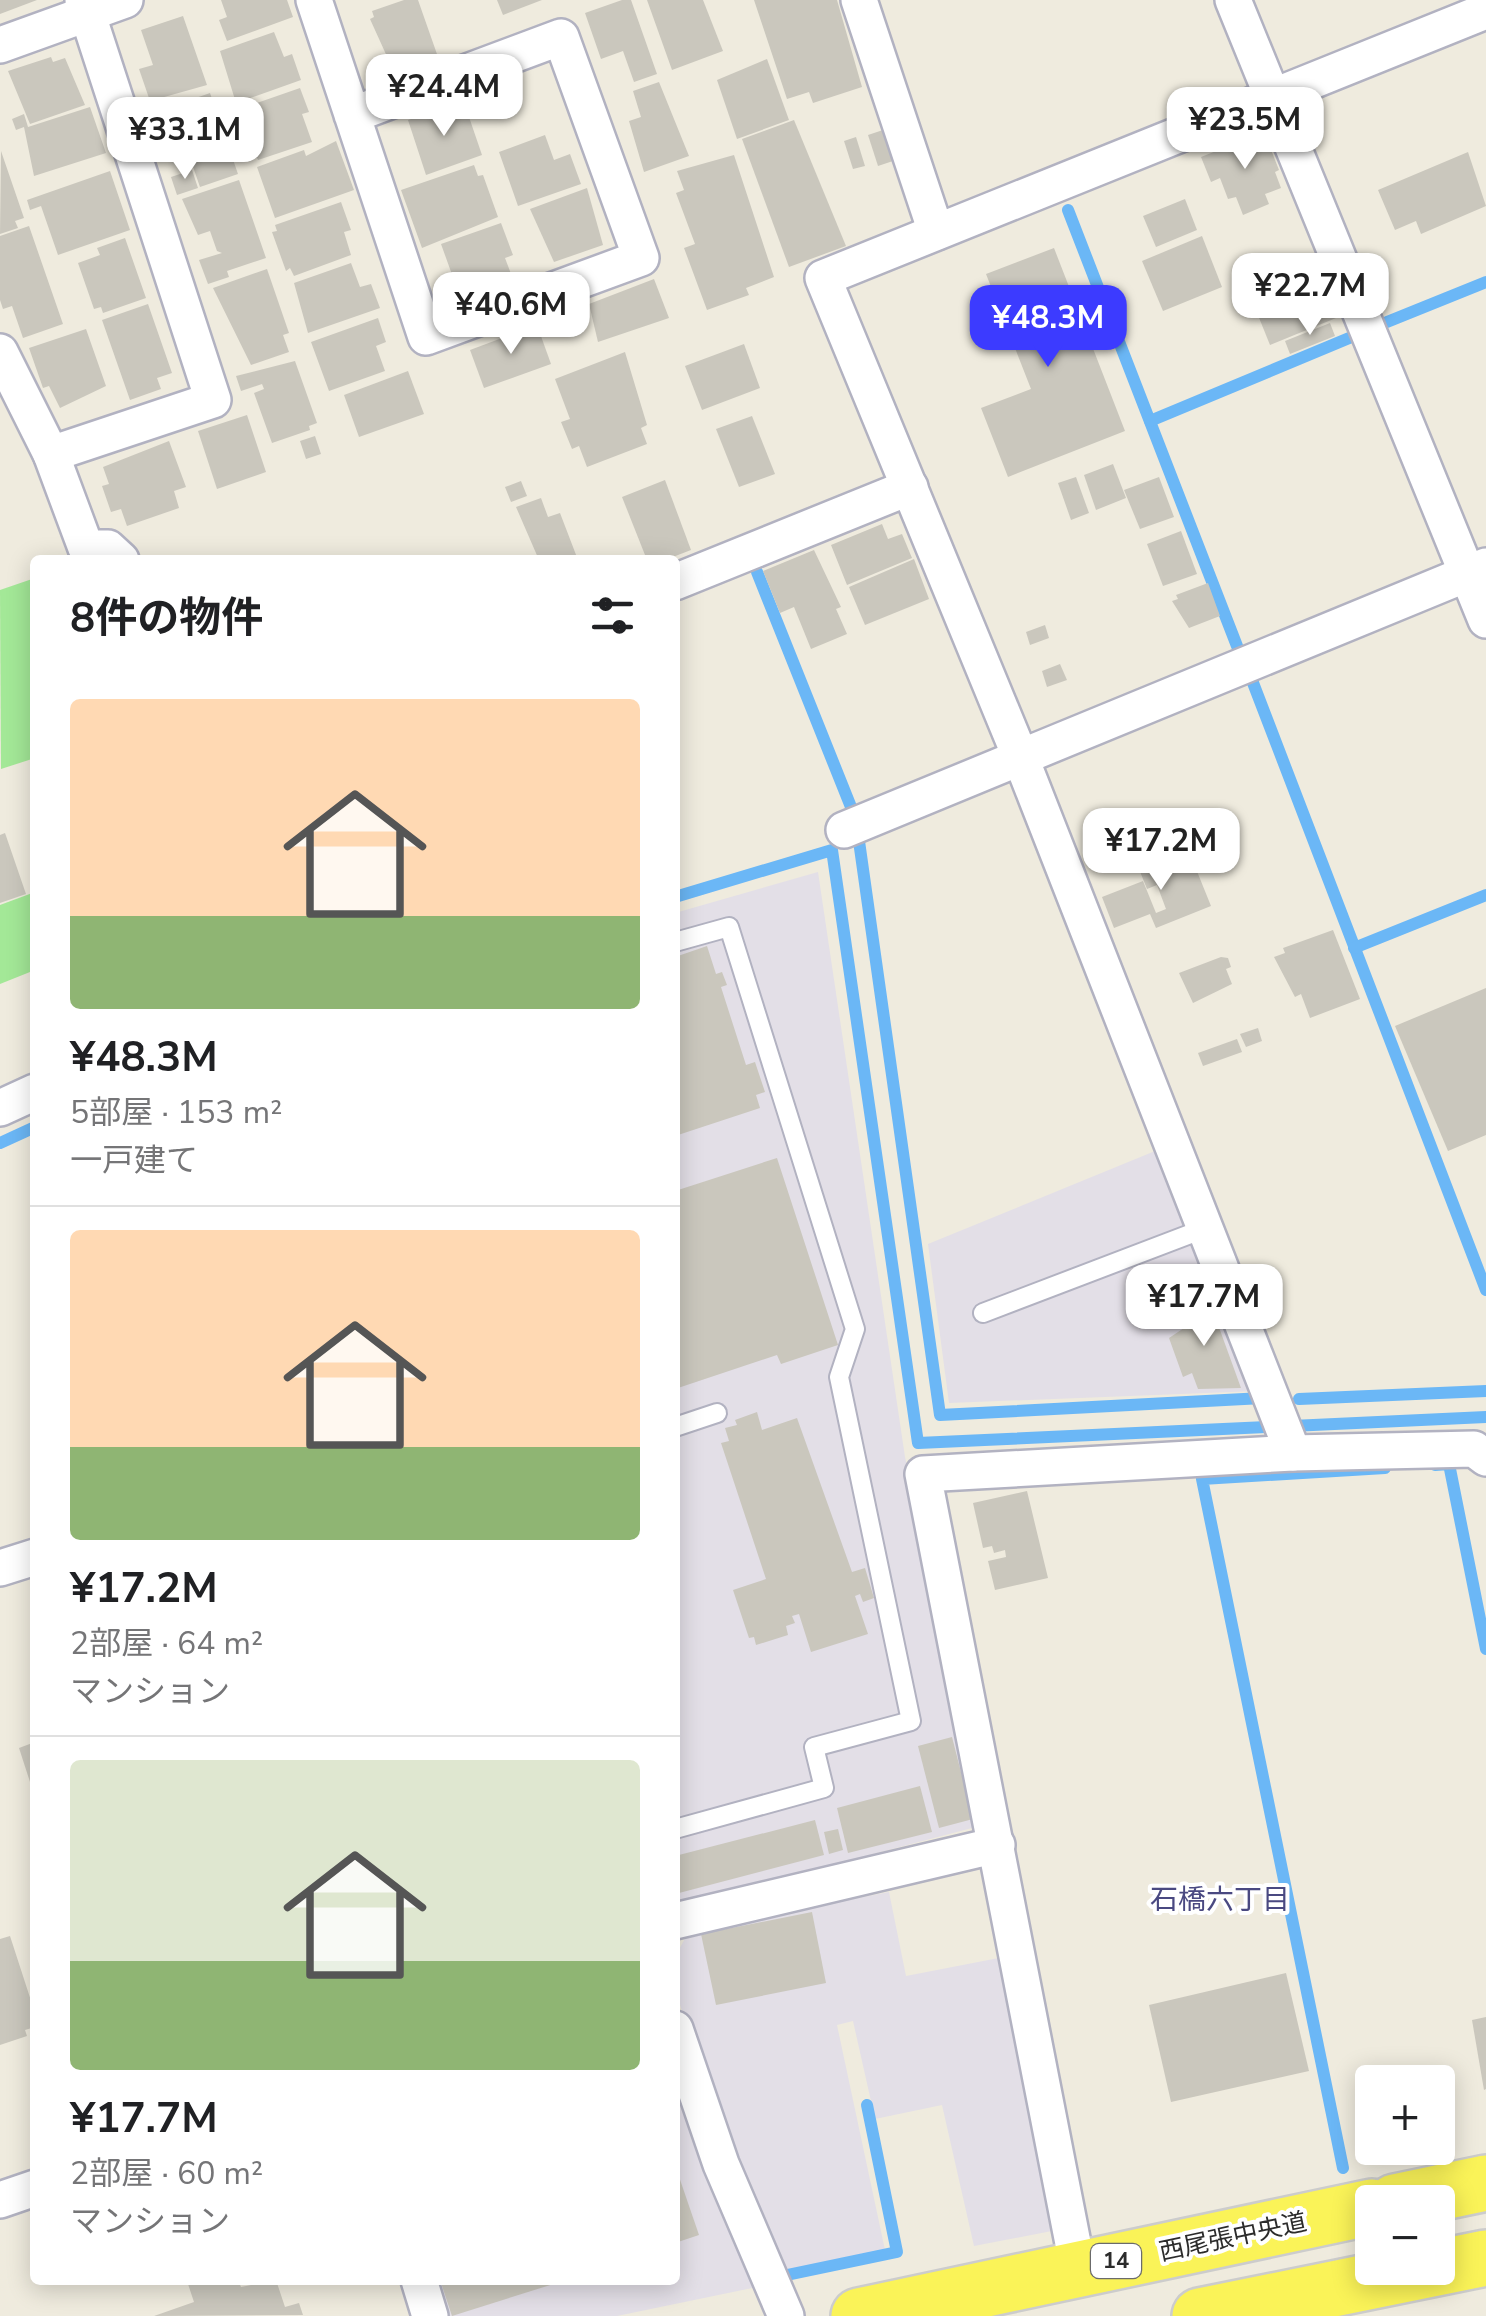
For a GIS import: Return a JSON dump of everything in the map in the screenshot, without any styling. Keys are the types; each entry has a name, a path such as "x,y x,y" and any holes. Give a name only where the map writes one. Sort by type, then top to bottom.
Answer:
{"main road":[{"path":"1455,2189 1486,2183"},
{"name":"西尾張中央道","path":"858,2316 1355,2211"},
{"path":"1200,2316 1486,2258"}],"street":[{"path":"0,45 86,6 125,0"},
{"path":"314,0 426,337 640,258 562,37 352,114"},
{"path":"859,0 936,232"},
{"path":"1233,0 1476,570 1486,620"},
{"path":"51,454 213,400 86,6"},
{"path":"1293,1453 1020,756 823,278 1486,11"},
{"path":"0,352 51,454 86,548 108,548 116,555"},
{"path":"680,580 910,486"},
{"path":"844,830 1476,570"},
{"path":"0,1108 30,1094"},
{"path":"1078,2270 923,1474 1293,1453 1474,1449 1486,1458"},
{"path":"0,1568 30,1559"},
{"path":"680,1920 998,1846"},
{"path":"680,2045 721,2164 786,2316"},
{"path":"0,2200 30,2190"},
{"path":"421,2285 430,2316"}],"lane":[{"path":"680,941 730,927 855,1329 839,1377 911,1722 814,1747 824,1788 680,1828"},
{"path":"983,1312 1206,1228"},
{"path":"680,1424 717,1413"}],"shaded area":[{"path":"818,872 905,1457 980,1819 972,1828 680,1905 680,912"},
{"path":"1160,1149 1257,1391 949,1403 928,1244"},
{"path":"889,1892 906,1976 1009,1956 1062,2229 974,2246 942,2105 875,2119 853,2021 837,2025 885,2250 782,2271 728,2156 680,2005 680,1948 689,1931"},
{"path":"680,2090 757,2287 617,2316 445,2316 435,2285 680,2285"}],"green space":[{"path":"30,580 30,760 1,769 0,590"},
{"path":"30,894 30,972 0,984 0,905"}],"building":[{"path":"0,0 37,0 0,14"},
{"path":"221,0 287,0 293,17 227,41 219,20 227,17"},
{"path":"404,0 418,0 438,57 394,72 370,19 374,17 372,11"},
{"path":"497,0 542,0 503,15"},
{"path":"631,0 657,74 634,82 623,51 601,59 585,13"},
{"path":"647,0 703,0 723,51 672,70"},
{"path":"754,0 837,0 862,87 813,103 809,92 787,99"},
{"path":"183,16 207,85 150,101 139,69 153,65 141,30"},
{"path":"274,32 284,57 292,54 301,80 236,103 220,51"},
{"path":"51,57 53,62 65,58 85,105 30,124 8,71"},
{"path":"767,59 789,120 737,139 717,80"},
{"path":"659,82 689,156 644,172 629,121 641,117 633,91"},
{"path":"300,88 309,112 302,114 312,142 258,160 255,153 249,155 235,117 242,114 240,109"},
{"path":"210,93 238,174 200,187 191,161 178,165 159,111"},
{"path":"90,107 106,153 34,176 24,127 16,130 12,119 24,114 28,127"},
{"path":"457,107 462,119 469,117 482,155 426,175 408,120"},
{"path":"794,120 846,246 789,267 742,139"},
{"path":"883,130 893,161 878,166 868,135"},
{"path":"1264,132 1279,170 1275,172 1281,188 1265,194 1269,204 1243,215 1236,197 1228,199 1220,178 1211,182 1201,157"},
{"path":"545,135 554,160 570,154 581,184 518,206 499,152"},
{"path":"856,137 865,166 853,169 844,141"},
{"path":"336,141 354,190 275,218 257,167 304,150 306,156"},
{"path":"1,151 24,218 15,221 18,228 0,234"},
{"path":"1468,152 1486,206 1421,234 1416,221 1395,230 1378,190"},
{"path":"734,155 774,277 746,288 749,295 707,310 684,248 695,244 676,193 684,190 677,171"},
{"path":"474,165 478,176 483,175 498,217 422,248 401,190"},
{"path":"192,170 198,188 177,195 171,177"},
{"path":"110,171 130,230 58,255 41,206 30,210 27,200"},
{"path":"239,180 266,258 227,271 229,277 208,284 199,260 222,253 217,251 210,231 198,235 182,199"},
{"path":"587,188 603,245 554,262 530,209"},
{"path":"1185,199 1197,230 1156,247 1143,216"},
{"path":"341,202 351,230 344,232 351,255 294,276 290,268 286,271 272,232 277,231 275,225"},
{"path":"501,223 513,255 505,258 513,279 459,294 441,244"},
{"path":"29,226 63,324 23,338 12,306 3,309 0,300 0,236"},
{"path":"1202,236 1222,287 1163,311 1142,261"},
{"path":"125,238 146,298 103,313 101,307 94,309 78,263 100,255 97,248"},
{"path":"1054,248 1125,431 1008,477 981,408 1031,389 986,274"},
{"path":"1311,257 1336,318 1270,345 1245,283"},
{"path":"351,263 360,287 371,284 380,308 308,333 294,283"},
{"path":"267,269 289,333 283,335 289,352 251,365 213,288"},
{"path":"654,279 669,318 598,342 589,304"},
{"path":"148,304 172,373 157,378 161,389 130,400 102,320"},
{"path":"378,318 386,342 376,346 385,371 329,391 311,342"},
{"path":"1330,323 1335,336 1290,354 1285,341"},
{"path":"537,325 551,364 484,388 470,350"},
{"path":"86,329 106,386 60,408 49,386 43,388 29,348"},
{"path":"744,344 760,388 702,410 685,366"},
{"path":"625,352 647,425 641,428 647,444 587,467 579,446 572,449 561,422 570,419 555,379"},
{"path":"295,361 317,423 309,426 310,430 272,443 254,393 264,389 262,384 241,391 236,376"},
{"path":"408,371 424,414 359,437 344,395"},
{"path":"247,415 266,472 217,489 198,431"},
{"path":"752,416 775,474 739,487 716,429"},
{"path":"315,436 321,454 306,459 300,441"},
{"path":"169,441 186,487 174,491 179,508 127,526 121,509 111,512 102,486 109,484 103,467"},
{"path":"1113,464 1126,498 1096,510 1084,475"},
{"path":"1076,477 1089,513 1071,520 1058,483"},
{"path":"1159,477 1174,517 1140,529 1124,490"},
{"path":"665,480 691,550 678,555 645,555 622,497"},
{"path":"521,481 527,496 511,502 505,487"},
{"path":"541,498 548,517 560,513 576,555 537,555 516,507"},
{"path":"882,524 888,539 902,534 912,558 847,585 831,545"},
{"path":"1181,531 1197,574 1163,586 1147,544"},
{"path":"814,550 841,607 836,609 847,634 811,649 794,607 780,613 763,571"},
{"path":"914,559 929,599 865,625 849,587"},
{"path":"1208,583 1220,616 1189,628 1172,601 1178,599 1176,595"},
{"path":"1045,625 1049,638 1030,645 1026,632"},
{"path":"1060,664 1067,680 1047,687 1042,671"},
{"path":"5,833 26,894 0,903 0,835"},
{"path":"1188,849 1211,906 1156,928 1150,914 1114,928 1102,897 1143,881 1156,913 1166,909 1157,885 1147,889 1139,869"},
{"path":"1333,930 1360,999 1310,1018 1301,994 1295,997 1274,957 1285,953 1283,948"},
{"path":"707,946 716,974 722,972 727,985 721,987 746,1065 755,1062 765,1092 756,1095 760,1108 680,1134 680,955"},
{"path":"1221,957 1228,958 1231,967 1226,969 1232,984 1193,1003 1179,973"},
{"path":"1486,988 1486,1135 1448,1151 1395,1026"},
{"path":"1258,1028 1262,1041 1246,1047 1240,1034"},
{"path":"1237,1039 1242,1052 1203,1066 1198,1053"},
{"path":"777,1158 838,1345 781,1364 777,1355 680,1387 680,1189"},
{"path":"1208,1297 1241,1388 1198,1389 1192,1373 1183,1377 1169,1338 1190,1324 1183,1306"},
{"path":"757,1412 762,1430 797,1418 852,1572 865,1568 874,1598 863,1602 860,1594 855,1596 868,1634 811,1652 799,1614 792,1616 795,1623 786,1626 788,1635 756,1645 754,1637 749,1638 733,1590 766,1579 721,1443 729,1441 725,1428"},
{"path":"1027,1491 1048,1578 995,1590 988,1561 1006,1557 1005,1550 994,1553 992,1546 983,1548 973,1503"},
{"path":"952,1737 973,1819 939,1828 918,1746"},
{"path":"30,1744 30,1782 19,1748"},
{"path":"920,1786 932,1832 848,1853 837,1808"},
{"path":"815,1820 824,1855 680,1893 680,1855"},
{"path":"838,1829 843,1850 829,1854 824,1832"},
{"path":"812,1912 826,1983 716,2005 701,1934"},
{"path":"10,1936 30,1998 30,2028 25,2030 27,2036 0,2045 0,1939"},
{"path":"1286,1973 1309,2071 1171,2102 1149,2005"},
{"path":"1486,2017 1486,2089 1484,2090 1472,2020"},
{"path":"680,2180 699,2235 680,2241"},
{"path":"188,2285 278,2285 285,2307 299,2303 303,2315 154,2316 194,2302"},
{"path":"442,2285 550,2285 452,2316"}],"waterway":[{"path":"1068,210 1237,646"},
{"path":"1387,322 1486,282"},
{"path":"1150,421 1354,336"},
{"path":"757,572 851,807"},
{"path":"1250,675 1486,1290"},
{"path":"858,834 940,1415 1263,1398"},
{"path":"680,896 832,850 918,1443 1486,1417"},
{"path":"1354,948 1486,895"},
{"path":"0,1143 30,1129"},
{"path":"1299,1399 1486,1391"},
{"path":"1435,1465 1449,1464 1486,1649"},
{"path":"1343,2168 1202,1479 1385,1468"},
{"path":"787,2275 897,2252 867,2105"}],"district":[{"name":"石橋六丁目","path":"1220,1900"}]}
